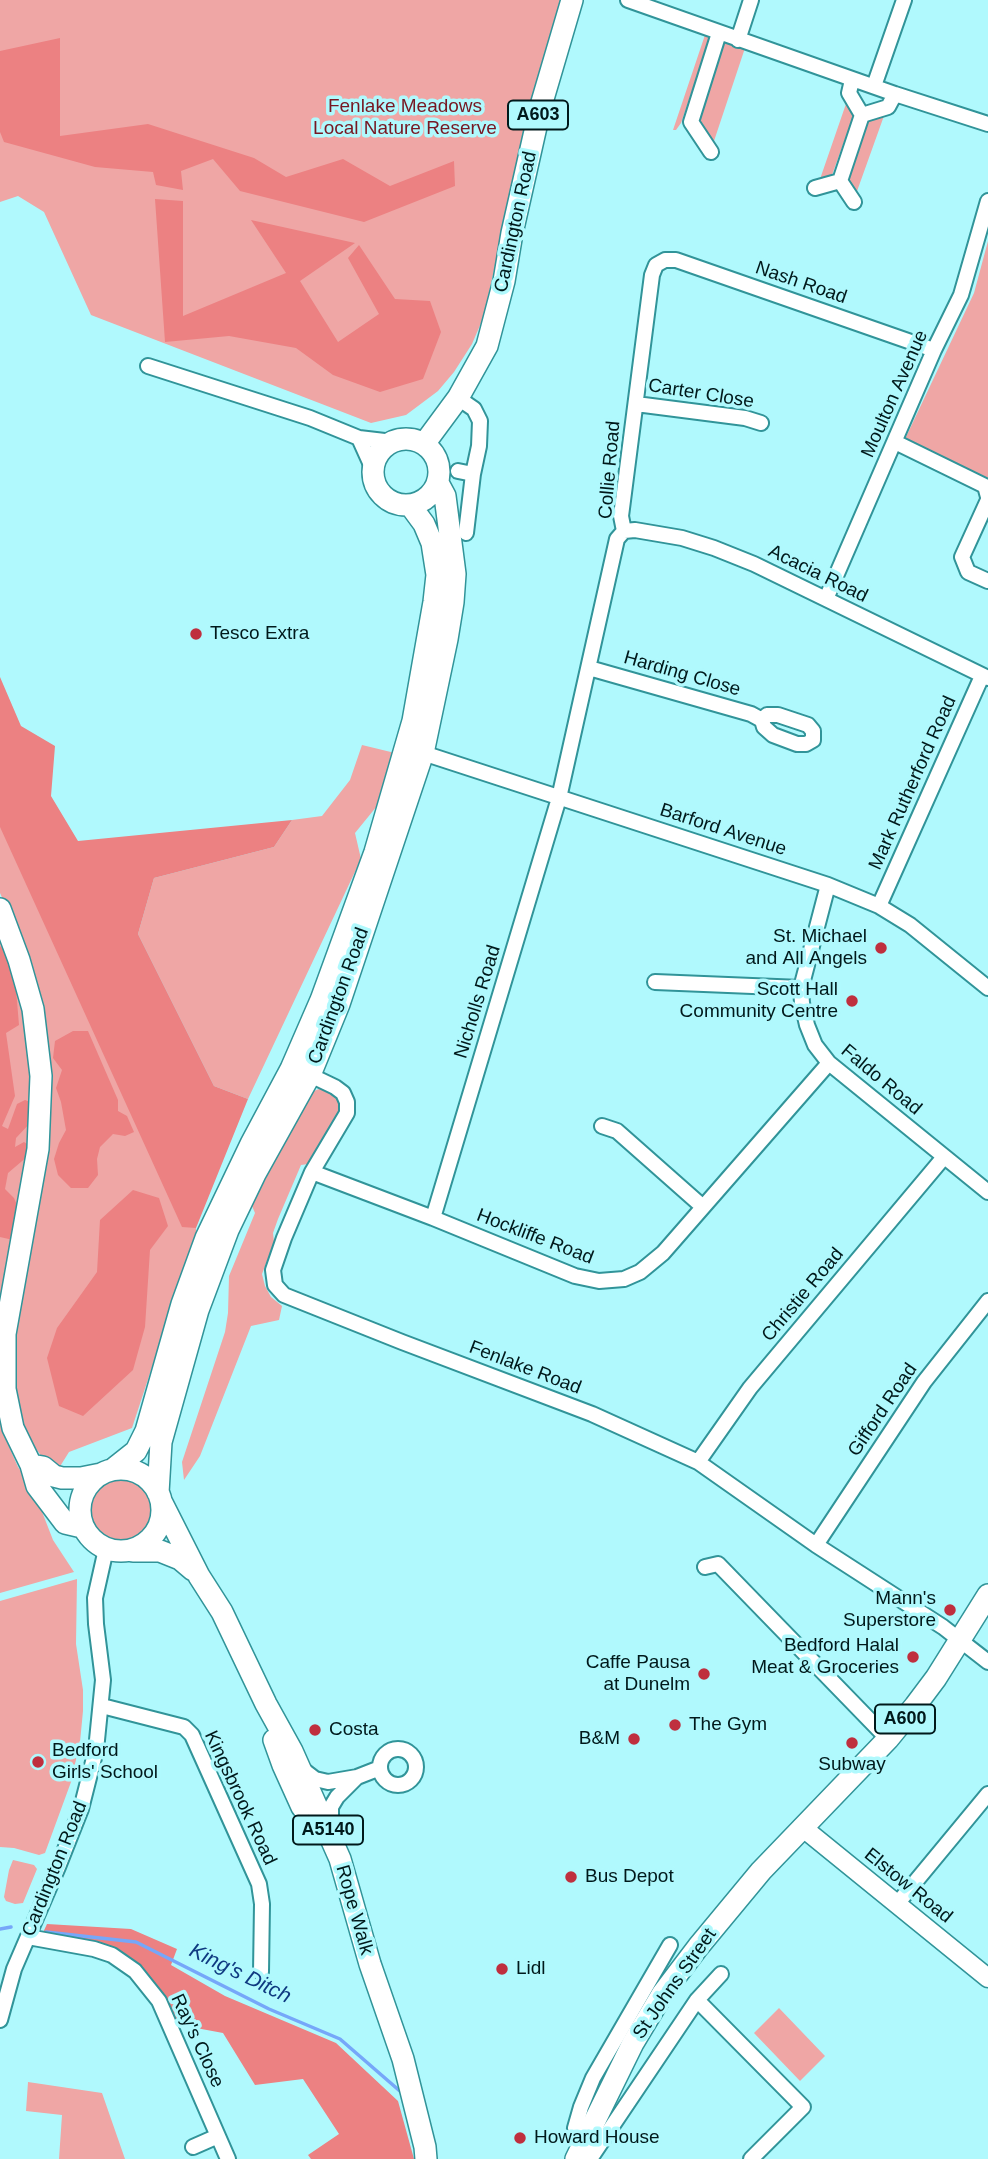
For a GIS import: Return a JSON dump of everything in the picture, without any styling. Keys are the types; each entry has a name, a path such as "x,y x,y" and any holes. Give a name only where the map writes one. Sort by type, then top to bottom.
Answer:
{"main road":[{"name":"Cardington Road","path":"424,444 458,397 486,346 495,318 540,108 572,0"},
{"name":"Cardington Road","path":"397,441 445,416"},
{"path":"411,439 424,444 434,454 439,467 438,483 432,493 424,500 410,505 387,500 376,485 373,469 379,453 397,441 411,439"},
{"name":"Cardington Road","path":"160,1497 161,1442 198,1310 228,1230 255,1174 310,1075 339,1004 423,753 447,639 455,574 445,496 438,483"},
{"name":"Cardington Road","path":"106,1472 136,1451 146,1431 182,1304 206,1238 291,1069 321,1000 375,852 412,721 430,636 434,602 436,575 432,543 424,523 410,505"},
{"path":"0,909 33,1009 41,1076 38,1149 10,1294 3,1354 5,1389 10,1416 37,1486 65,1523 82,1527"},
{"path":"31,1465 43,1467 54,1476 62,1478 82,1478 106,1472 125,1469 135,1471 153,1484 160,1497 162,1514 159,1526 143,1546 131,1551 106,1549 95,1543 82,1527 80,1501 92,1481 106,1472"},
{"name":"Rope Walk","path":"160,1497 199,1576 222,1612 265,1704 301,1769 348,1881 370,1965"},
{"name":"Rope Walk","path":"131,1551 153,1550 172,1555 199,1576"},
{"name":"A600","path":"802,1827 888,1739 925,1694 988,1595"},
{"name":"Rope Walk","path":"265,1704 283,1765 370,1965 403,2059 428,2155"},
{"name":"St Johns Street","path":"581,2149 640,2029 663,1993 737,1899 802,1827"}],"street":[{"path":"628,0 852,80 988,124"},
{"path":"738,40 751,0"},
{"path":"874,86 904,0"},
{"path":"711,152 691,122 719,33"},
{"path":"840,181 862,115 849,93 852,80"},
{"path":"862,115 888,107 895,94"},
{"path":"815,188 840,181"},
{"path":"840,181 854,202"},
{"name":"Moulton Avenue","path":"826,599 934,350 961,295 988,201"},
{"name":"Nash Road","path":"656,265 664,260 676,260 934,350"},
{"name":"Collie Road","path":"559,798 617,539 624,531 621,516 652,275 656,265"},
{"path":"148,366 310,418 359,438 397,441"},
{"path":"458,397 474,409 480,421 479,446 466,533"},
{"name":"Carter Close","path":"636,404 745,418 761,423"},
{"path":"359,438 373,469"},
{"path":"895,442 985,486 988,498 962,557 968,572 988,582"},
{"path":"458,471 473,474"},
{"name":"Acacia Road","path":"624,531 635,530 682,538 754,564 985,677"},
{"name":"Harding Close","path":"589,668 751,714 762,720"},
{"name":"Mark Rutherford Road","path":"879,905 985,677"},
{"name":"Barford Avenue","path":"423,753 828,885 879,905 919,932 988,988"},
{"name":"Nicholls Road","path":"433,1218 559,798"},
{"name":"Faldo Road","path":"828,885 801,988 807,1025 815,1045 829,1063 988,1192"},
{"path":"655,982 801,988"},
{"name":"Hockliffe Road","path":"312,1172 575,1276 599,1281 624,1279 640,1272 663,1253 829,1063"},
{"name":"Fenlake Road","path":"310,1075 343,1093 347,1102 347,1113 312,1172 284,1238 273,1270 275,1285 284,1295 592,1413 698,1462 816,1545 961,1639 988,1662"},
{"path":"603,1126 617,1130 703,1207"},
{"name":"Christie Road","path":"698,1462 750,1388 944,1157"},
{"name":"Gifford Road","path":"816,1545 924,1382 988,1301"},
{"name":"Cardington Road","path":"0,2020 14,1969 81,1809 96,1750 103,1681 95,1606 106,1549"},
{"path":"705,1567 718,1564 888,1739"},
{"name":"Kingsbrook Road","path":"102,1706 184,1727 192,1735 259,1884 262,1904 261,1972"},
{"path":"301,1769 322,1782 357,1777 380,1769"},
{"path":"332,1841 331,1807 357,1777"},
{"path":"897,1904 988,1794"},
{"name":"Elstow Road","path":"802,1827 986,1971"},
{"name":"Ray's Close","path":"27,1937 103,1952 135,1971 159,2001 229,2159"},
{"path":"670,1945 580,2107 575,2128 581,2149 592,2156 697,2000 721,1974"},
{"path":"697,2000 803,2107 751,2159"},
{"path":"193,2147 218,2136"}],"green space":[{"name":"Fenlake Meadows Local Nature Reserve","path":"0,0 565,0 534,104 526,121 484,316 472,344 438,391 406,415 371,423 91,315 44,212 18,196 0,202"},
{"path":"706,32 710,37 681,123 673,130"},
{"path":"726,41 745,48 713,144 697,116 720,46"},
{"path":"848,98 854,114 832,175 819,182"},
{"path":"885,113 856,194 847,182 860,133 866,119"},
{"path":"988,241 988,478 905,439 974,293"},
{"path":"362,745 395,753 377,806 355,833 361,859 248,1099 214,1086 138,934 154,878 274,847 292,820 322,816 350,780"},
{"path":"0,798 189,1224 196,1228 132,1428 69,1452 59,1468 47,1464 24,1427 16,1402 12,1359 48,1142 50,1079 47,1034 39,998 26,952 0,893"},
{"path":"0,929 30,1025 34,1134 0,1332"},
{"path":"319,1089 336,1095 341,1109 308,1164 301,1165 273,1233 274,1242 262,1274 271,1297 282,1306 279,1320 251,1326 200,1456 184,1480 182,1462 225,1332 229,1276 255,1213 252,1206 306,1098"},
{"path":"0,1417 18,1467 41,1501 39,1504 53,1540 74,1572 0,1593"},
{"path":"121,1479 133,1481 144,1488 151,1499 151,1523 144,1534 133,1541 121,1543 109,1541 98,1534 91,1523 89,1511 91,1499 98,1488 109,1481"},
{"name":"Bedford Girls' School","path":"77,1579 76,1644 83,1690 83,1711 80,1742 71,1782 45,1853 39,1855 0,1847 0,1601"},
{"path":"13,1860 34,1865 37,1869 23,1903 15,1904 6,1901 4,1897"},
{"path":"779,2008 825,2056 800,2081 754,2033"},
{"path":"28,2082 102,2093 125,2159 59,2159 62,2115 26,2111"}],"shaded area":[{"path":"60,38 60,136 148,124 254,158 286,177 343,159 390,186 454,161 455,186 364,222 240,191 213,159 181,171 183,190 156,185 153,172 95,167 4,142 0,132 0,51"},
{"path":"155,199 183,201 183,316 286,273 251,220 355,243 300,281 338,342 379,314 348,258 359,245 395,299 430,301 441,332 423,379 380,392 333,375 296,348 229,336 165,342"},
{"path":"0,677 21,726 55,746 51,796 78,841 292,820 274,847 154,878 138,934 214,1086 248,1099 196,1228 182,1227 0,827"},
{"path":"0,946 6,952 16,989 19,1025 6,1033 15,1096 2,1126 8,1129 17,1104 25,1100 33,1103 32,1121 16,1138 15,1147 24,1142 30,1146 28,1156 8,1173 5,1189 14,1198 20,1212 13,1240 0,1237"},
{"path":"73,1031 88,1031 118,1100 118,1111 127,1116 134,1132 125,1136 113,1134 100,1147 97,1159 98,1175 88,1188 71,1188 58,1175 54,1159 66,1130 56,1088 62,1070 53,1058 55,1041"},
{"path":"133,1190 159,1198 168,1226 150,1250 145,1327 133,1370 83,1416 59,1406 47,1358 57,1328 97,1272 100,1220"},
{"path":"47,1924 131,1929 177,1949 171,1965 225,1996 336,2043 398,2101 414,2159 311,2159 308,2155 339,2134 303,2079 255,2085 223,2033 180,2025 163,1997 139,1968 40,1939"}],"waterway":[{"name":"King's Ditch","path":"0,1929 11,1927"},
{"name":"King's Ditch","path":"46,1932 136,1942 269,2009 340,2039 401,2092"}],"place":[{"name":"Tesco Extra","path":"196,634"},
{"name":"St. Michael and All Angels","path":"881,948"},
{"name":"Scott Hall Community Centre","path":"852,1001"},
{"name":"Mann's Superstore","path":"950,1610"},
{"name":"Bedford Halal Meat & Groceries","path":"913,1657"},
{"name":"Caffe Pausa at Dunelm","path":"704,1674"},
{"name":"The Gym","path":"675,1725"},
{"name":"Costa","path":"315,1730"},
{"name":"B&M","path":"634,1739"},
{"name":"Subway","path":"852,1743"},
{"name":"Bedford Girls' School","path":"38,1762"},
{"name":"Bus Depot","path":"571,1877"},
{"name":"Lidl","path":"502,1969"},
{"name":"Howard House","path":"520,2138"}]}
